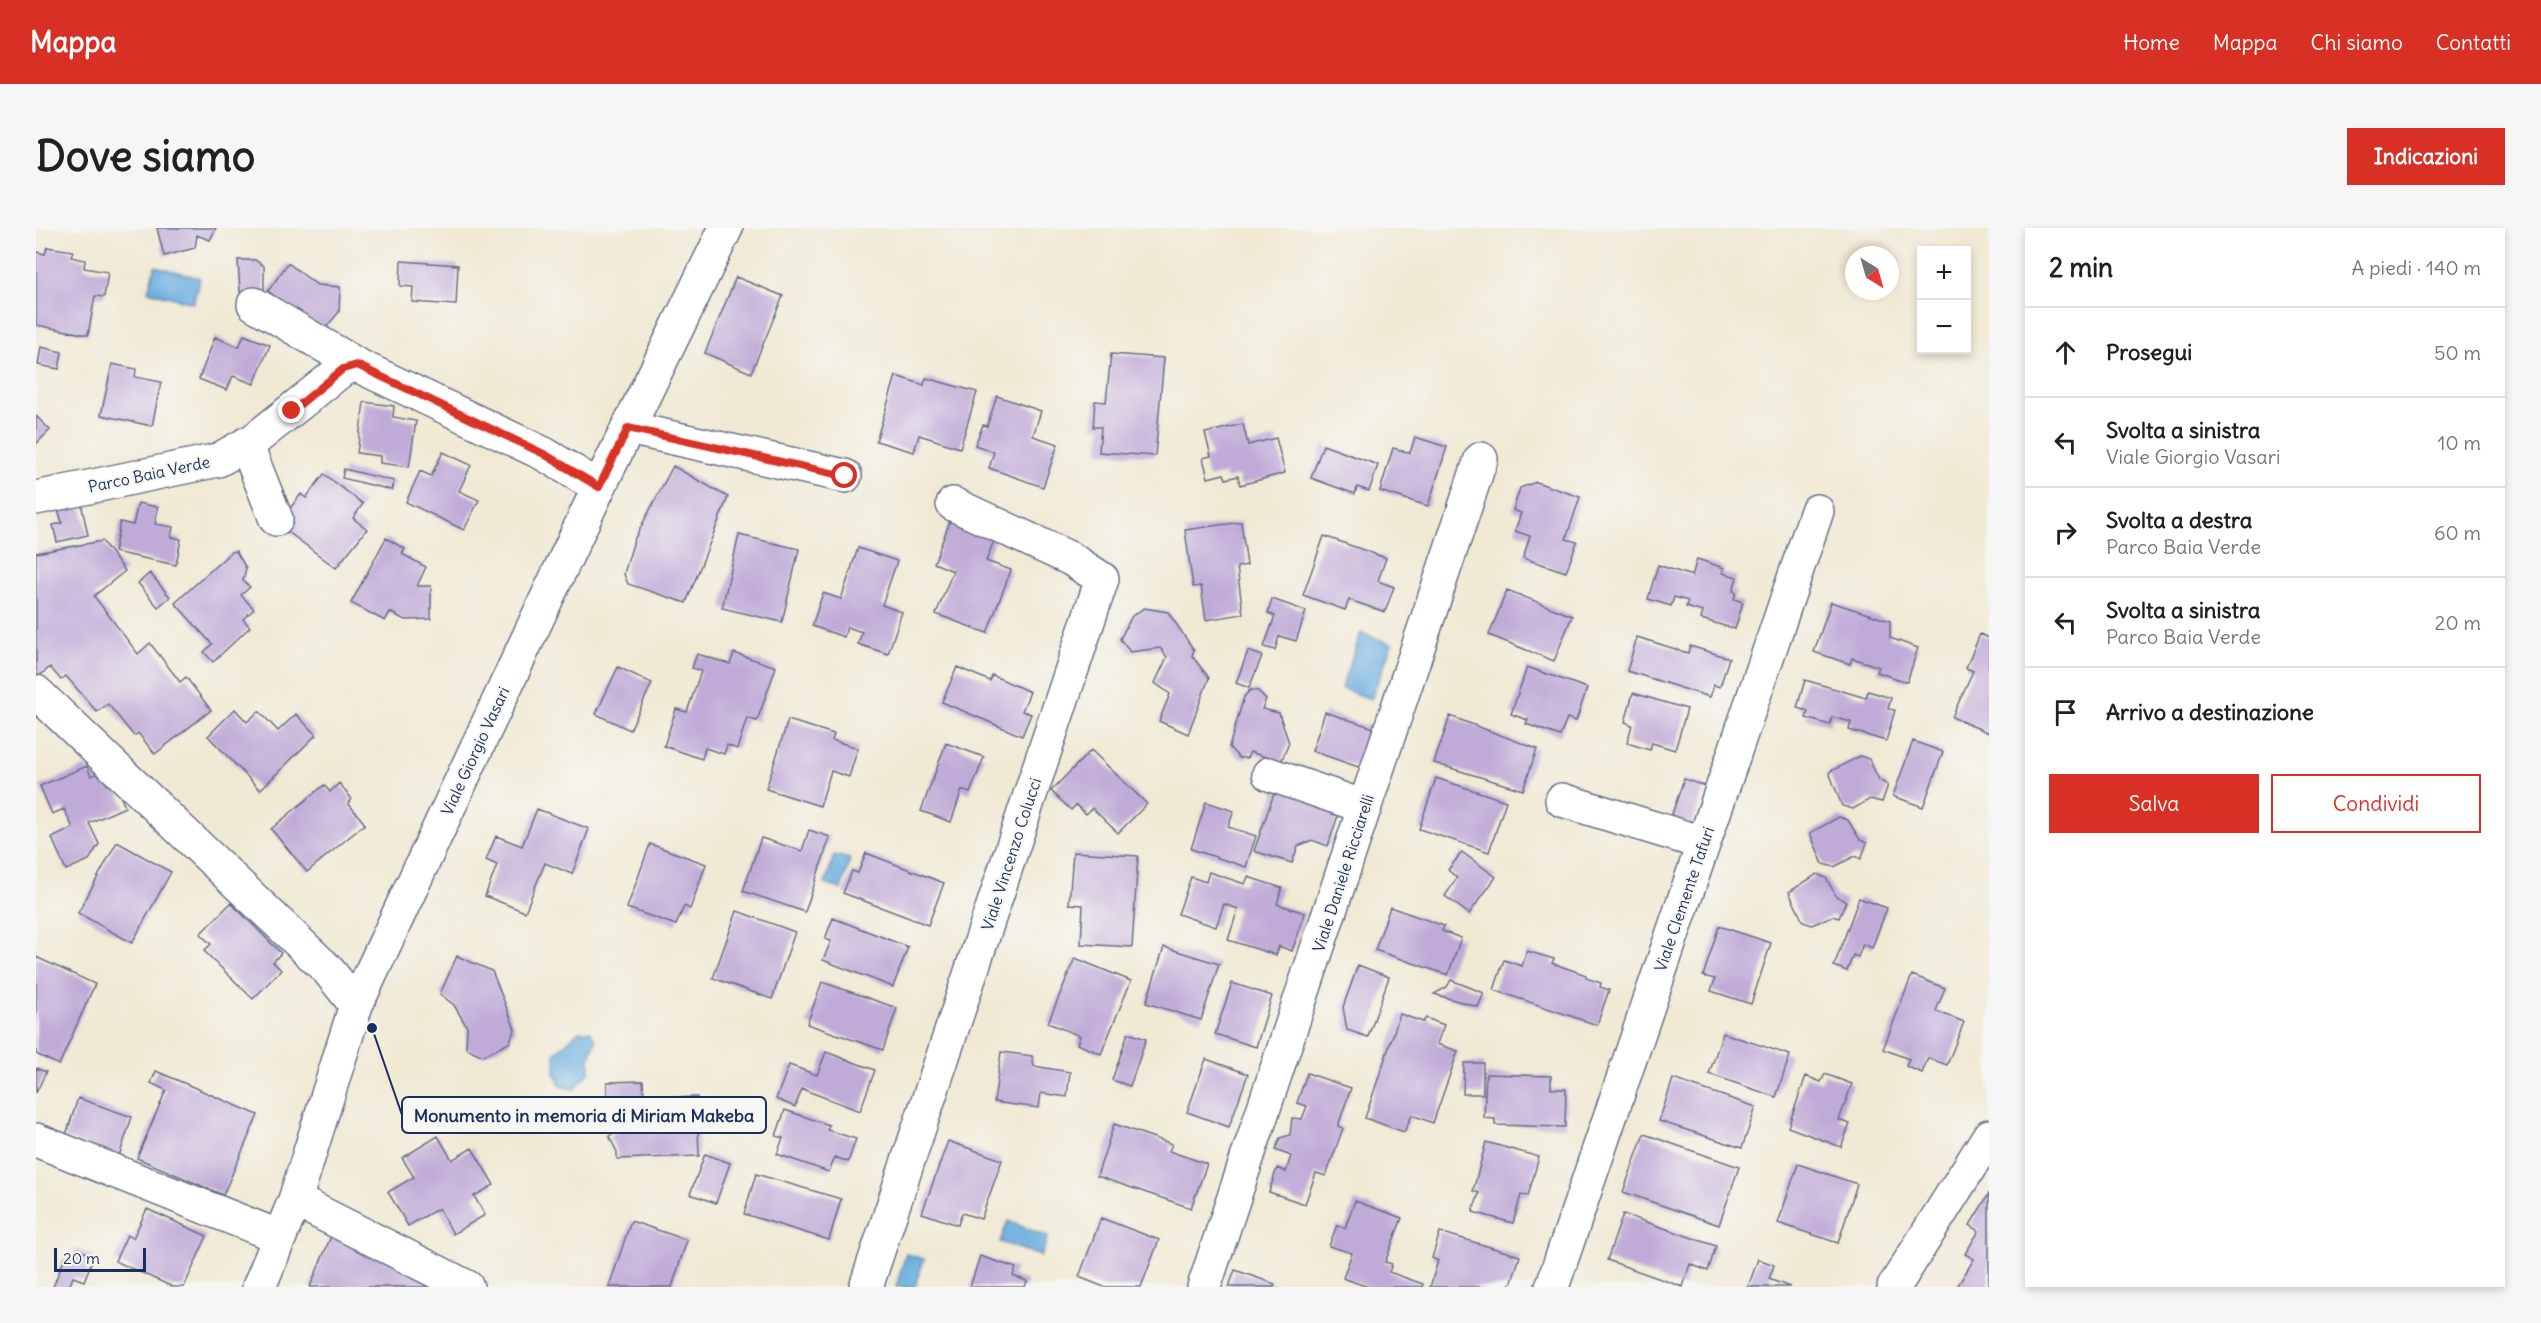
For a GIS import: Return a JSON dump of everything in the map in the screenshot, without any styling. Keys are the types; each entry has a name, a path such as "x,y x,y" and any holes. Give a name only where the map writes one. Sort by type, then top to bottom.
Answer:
{"street":[{"name":"Viale Giorgio Vasari","path":"259,1287 296,1200 356,1005 599,487 726,228"},
{"path":"254,304 357,365 544,454 599,487"},
{"name":"Parco Baia Verde","path":"36,498 218,460 246,444 292,411 343,369 357,365"},
{"path":"628,428 845,476"},
{"path":"246,444 276,519"},
{"name":"Viale Daniele Ricciarelli","path":"1204,1287 1481,459"},
{"name":"Viale Vincenzo Colucci","path":"866,1287 1102,579 1071,559 953,504"},
{"name":"Viale Clemente Tafuri","path":"1552,1287 1817,511"},
{"path":"36,692 328,970 356,1005"},
{"path":"1269,774 1365,807"},
{"path":"1562,800 1703,843"},
{"path":"1894,1287 1989,1136"},
{"path":"36,1140 280,1237"},
{"path":"296,1200 467,1287"}],"water":[{"path":"155,266 200,278 193,303 148,291"},
{"path":"1361,633 1392,644 1371,699 1341,688"},
{"path":"834,855 850,859 841,889 825,884"},
{"path":"579,1031 590,1031 596,1040 590,1057 590,1071 575,1089 561,1087 555,1074 555,1053"},
{"path":"1008,1221 1048,1237 1041,1256 1000,1242"},
{"path":"906,1254 924,1259 915,1287 896,1287"}],"building":[{"path":"157,228 216,228 210,240 197,235 195,248 164,256"},
{"path":"47,247 73,251 71,257 85,260 84,268 108,272 104,297 95,296 88,335 36,325 36,252 45,254"},
{"path":"238,260 255,260 264,266 264,291 240,292"},
{"path":"401,261 458,265 456,305 412,302 413,287 400,286"},
{"path":"288,263 317,285 340,287 339,312 323,331 268,291"},
{"path":"736,277 783,296 751,373 705,353"},
{"path":"244,335 270,345 254,384 233,376 227,390 199,379 215,337 239,347"},
{"path":"41,347 62,352 59,369 38,365"},
{"path":"1111,354 1164,358 1155,456 1099,452 1101,427 1093,427 1095,401 1106,402"},
{"path":"112,364 136,369 135,377 161,382 152,426 101,415"},
{"path":"896,376 924,385 926,378 977,392 960,448 919,435 914,452 876,441"},
{"path":"997,396 1041,411 1033,436 1058,444 1043,487 989,468 994,452 975,445 983,425 987,426"},
{"path":"364,402 394,406 393,417 416,421 409,467 380,463 380,456 357,453"},
{"path":"36,416 50,430 36,444"},
{"path":"1243,424 1248,445 1276,438 1285,473 1240,485 1238,476 1226,479 1224,474 1208,478 1203,458 1211,456 1205,433"},
{"path":"1415,437 1447,447 1428,506 1380,491 1393,448 1410,453"},
{"path":"1323,445 1378,465 1369,491 1357,487 1355,494 1311,478"},
{"path":"443,452 471,465 459,491 479,500 464,530 406,502 420,471 431,476"},
{"path":"673,466 728,497 686,603 628,584 624,574 634,540"},
{"path":"344,469 394,481 392,490 342,478"},
{"path":"324,474 363,504 353,518 367,529 336,568 287,531 281,520 301,494 306,498"},
{"path":"1536,482 1580,497 1566,539 1577,542 1566,572 1523,558 1530,536 1515,531 1521,513 1513,510 1520,488"},
{"path":"81,503 88,535 57,542 53,525 62,523 58,508"},
{"path":"138,503 158,507 155,524 173,527 171,537 181,539 176,565 114,552 120,522 133,525"},
{"path":"950,521 995,538 986,561 1011,570 987,633 936,614 953,571 934,563"},
{"path":"1241,522 1247,565 1237,567 1243,614 1206,620 1201,586 1193,587 1185,530"},
{"path":"739,535 799,549 782,622 722,608"},
{"path":"1324,536 1386,558 1378,581 1394,587 1385,612 1349,600 1345,610 1303,595"},
{"path":"386,538 405,549 402,554 426,567 417,586 431,586 431,619 405,620 390,612 385,621 351,603"},
{"path":"102,541 125,571 94,596 138,654 150,643 180,682 186,677 211,710 155,754 138,733 134,736 108,704 97,712 66,676 61,680 50,667 36,679 36,553"},
{"path":"858,548 897,561 882,605 902,612 888,654 858,644 862,632 847,627 844,637 812,626 823,593 841,599"},
{"path":"236,551 246,568 243,581 250,587 241,595 254,609 243,619 250,627 213,662 204,652 212,644 175,603 231,552"},
{"path":"1697,559 1724,568 1723,573 1737,577 1733,591 1736,592 1734,599 1743,602 1735,629 1701,619 1703,612 1686,607 1688,601 1674,597 1671,606 1648,599 1658,565 1692,576"},
{"path":"150,573 170,597 158,607 138,583"},
{"path":"1507,590 1572,616 1554,661 1489,635"},
{"path":"1272,599 1306,611 1296,641 1279,636 1275,650 1264,647 1275,616 1268,613"},
{"path":"1831,602 1890,621 1890,638 1918,648 1907,682 1877,672 1879,667 1852,658 1850,664 1814,652"},
{"path":"1144,608 1168,612 1194,650 1192,656 1209,678 1188,734 1159,721 1170,694 1155,683 1167,657 1160,648 1130,652 1120,639 1132,616"},
{"path":"1980,634 1989,638 1989,733 1952,717 1973,671 1966,668"},
{"path":"1637,637 1688,653 1690,646 1729,658 1720,687 1714,685 1710,697 1627,671"},
{"path":"1248,651 1262,656 1249,688 1236,683"},
{"path":"734,653 776,667 757,721 747,718 737,749 727,745 724,754 705,748 702,759 664,746 676,709 687,712 701,671 692,668 697,654 730,664"},
{"path":"618,667 652,683 630,730 596,714"},
{"path":"957,667 990,681 992,675 1030,692 1022,711 1031,714 1022,736 942,702"},
{"path":"1527,667 1587,688 1576,721 1567,718 1560,736 1526,724 1528,720 1511,714"},
{"path":"1805,680 1866,698 1868,691 1891,698 1888,709 1895,710 1886,741 1849,730 1851,722 1832,717 1830,725 1806,718 1808,711 1797,708"},
{"path":"1250,690 1258,691 1266,699 1262,709 1279,713 1289,743 1281,762 1250,752 1247,758 1239,758 1229,747 1244,697"},
{"path":"1633,693 1687,709 1675,750 1652,743 1650,750 1627,743 1632,725 1625,722"},
{"path":"235,709 247,722 259,711 278,731 296,714 316,735 260,790 208,736"},
{"path":"1325,712 1380,730 1367,770 1312,751"},
{"path":"1450,716 1537,749 1523,790 1434,763"},
{"path":"788,720 834,734 832,740 858,748 849,777 831,771 820,806 766,789"},
{"path":"1913,741 1943,752 1923,807 1893,796"},
{"path":"946,743 984,757 970,793 962,790 951,822 921,811"},
{"path":"1091,750 1147,804 1118,833 1092,808 1086,814 1076,805 1071,810 1051,791"},
{"path":"1860,756 1869,759 1879,780 1888,785 1882,802 1870,799 1853,809 1842,806 1829,772"},
{"path":"87,766 91,776 101,772 107,785 114,782 125,807 89,823 99,844 89,860 66,870 52,838 73,828 64,809 52,814 40,786"},
{"path":"1436,778 1506,801 1489,852 1419,829"},
{"path":"1684,779 1705,786 1692,824 1671,817"},
{"path":"339,783 352,799 348,803 365,824 307,872 271,829 324,785 330,792"},
{"path":"1276,788 1340,809 1328,846 1312,840 1298,846 1292,863 1254,851"},
{"path":"1206,802 1234,811 1228,827 1256,836 1246,867 1191,849"},
{"path":"537,809 589,829 572,874 545,863 525,912 485,896 497,865 486,860 496,836 522,846"},
{"path":"1839,817 1848,820 1860,840 1867,843 1861,859 1855,856 1834,867 1823,864 1810,833"},
{"path":"809,830 830,837 805,912 743,891 761,838 802,851"},
{"path":"117,842 171,872 132,943 78,913"},
{"path":"650,844 706,864 690,909 684,906 676,925 627,908"},
{"path":"1073,852 1138,856 1132,947 1081,944 1083,905 1069,904"},
{"path":"1462,852 1496,877 1469,914 1445,896 1457,878 1448,870"},
{"path":"866,853 944,883 928,925 843,893 852,871 858,873"},
{"path":"1209,872 1245,884 1248,877 1282,888 1277,904 1305,913 1292,951 1279,946 1276,955 1228,940 1238,909 1224,904 1216,927 1178,914 1191,877 1206,882"},
{"path":"1817,874 1826,878 1836,896 1846,901 1839,918 1832,916 1812,925 1803,922 1789,892"},
{"path":"1859,898 1887,908 1872,948 1863,944 1858,957 1853,955 1847,971 1834,966"},
{"path":"231,903 281,953 273,962 281,970 253,999 204,951 211,944 200,934"},
{"path":"1390,907 1444,926 1442,931 1461,938 1448,975 1375,950"},
{"path":"737,911 795,932 772,999 713,978"},
{"path":"833,918 908,947 893,987 823,960 831,941 825,939"},
{"path":"1719,926 1771,943 1751,1004 1711,991 1715,979 1703,976"},
{"path":"1164,947 1219,964 1201,1020 1146,1003"},
{"path":"1527,951 1554,959 1552,963 1586,975 1586,978 1601,983 1600,987 1609,990 1597,1025 1494,990 1504,960 1522,966"},
{"path":"457,956 492,971 515,1029 509,1043 483,1056 466,1048 467,1027 454,1005 440,994"},
{"path":"36,957 95,984 59,1065 36,1054"},
{"path":"1075,958 1131,981 1101,1054 1077,1044 1080,1036 1048,1023"},
{"path":"1358,965 1389,977 1368,1037 1347,1030 1343,1007"},
{"path":"1912,975 1945,988 1936,1011 1964,1022 1947,1065 1928,1058 1922,1073 1906,1066 1909,1059 1883,1049"},
{"path":"1451,980 1484,993 1478,1007 1434,994 1447,987"},
{"path":"822,982 897,1008 883,1050 807,1024"},
{"path":"1232,983 1272,996 1256,1047 1215,1034"},
{"path":"1400,1014 1423,1022 1426,1018 1444,1025 1437,1044 1458,1051 1433,1123 1412,1115 1404,1132 1365,1118"},
{"path":"1128,1033 1146,1039 1130,1086 1112,1080"},
{"path":"1723,1033 1790,1055 1776,1097 1709,1074"},
{"path":"826,1052 875,1070 860,1111 802,1089 795,1107 776,1099 789,1065 817,1075"},
{"path":"1001,1052 1032,1056 1034,1066 1070,1072 1067,1097 1041,1093 1039,1108 994,1102"},
{"path":"1206,1059 1248,1074 1229,1127 1187,1112"},
{"path":"1464,1063 1483,1063 1483,1094 1463,1094"},
{"path":"36,1068 46,1072 36,1093"},
{"path":"156,1071 258,1115 223,1195 137,1158 166,1090 151,1083"},
{"path":"1307,1073 1351,1088 1338,1126 1343,1128 1326,1176 1316,1173 1305,1204 1269,1192 1277,1168 1286,1172 1291,1156 1275,1150 1280,1138 1290,1135 1292,1118 1302,1119 1307,1106 1297,1103"},
{"path":"1486,1074 1551,1076 1551,1089 1566,1089 1565,1127 1495,1125 1495,1119 1484,1118"},
{"path":"1825,1074 1852,1084 1839,1120 1850,1124 1841,1147 1788,1127 1806,1076 1821,1082"},
{"path":"1673,1079 1756,1107 1742,1148 1659,1121"},
{"path":"643,1081 644,1099 697,1097 699,1156 617,1159 617,1152 609,1136 618,1130 617,1118 608,1118 607,1082"},
{"path":"78,1098 132,1117 119,1156 65,1138"},
{"path":"785,1110 829,1125 827,1130 856,1139 848,1162 835,1157 829,1172 777,1154 783,1138 776,1136"},
{"path":"1114,1124 1172,1144 1169,1151 1207,1164 1191,1208 1097,1176"},
{"path":"1644,1134 1739,1167 1719,1225 1623,1192"},
{"path":"438,1136 452,1160 472,1148 494,1185 474,1196 485,1215 453,1234 439,1208 408,1226 388,1192 414,1177 402,1158"},
{"path":"948,1141 1002,1160 981,1219 962,1213 958,1225 922,1213"},
{"path":"1486,1142 1539,1157 1528,1196 1521,1195 1513,1223 1473,1212 1479,1193 1473,1191"},
{"path":"705,1154 730,1163 716,1203 690,1194"},
{"path":"1798,1164 1857,1184 1838,1243 1778,1223"},
{"path":"756,1174 841,1199 829,1240 744,1214"},
{"path":"1989,1194 1989,1287 1957,1287 1974,1259 1965,1254 1979,1231 1970,1225"},
{"path":"1355,1201 1402,1218 1385,1262 1392,1264 1389,1272 1423,1284 1422,1287 1368,1287 1343,1278 1352,1253 1329,1246 1337,1225 1345,1228"},
{"path":"147,1209 207,1236 184,1287 173,1287 115,1261 127,1235 133,1238"},
{"path":"1623,1214 1716,1246 1708,1271 1690,1264 1683,1287 1607,1260"},
{"path":"1101,1218 1159,1240 1141,1287 1104,1287 1079,1277"},
{"path":"631,1221 687,1240 672,1287 609,1287"},
{"path":"334,1229 448,1287 310,1287"},
{"path":"1440,1232 1520,1256 1512,1282 1506,1287 1430,1287 1438,1261 1432,1258"},
{"path":"77,1249 94,1256 84,1281 73,1277 69,1287 53,1287 65,1257 72,1260"},
{"path":"980,1256 1016,1268 1013,1276 1027,1281 1025,1287 970,1287"},
{"path":"1758,1259 1774,1265 1769,1279 1790,1287 1748,1287"},
{"path":"1235,1270 1275,1284 1274,1287 1229,1287"}],"place":[{"name":"Monumento in memoria di Miriam Makeba","path":"372,1028"}],"route":[{"path":"292,411 343,369 357,365 544,454 599,487 628,428 845,476"}]}
